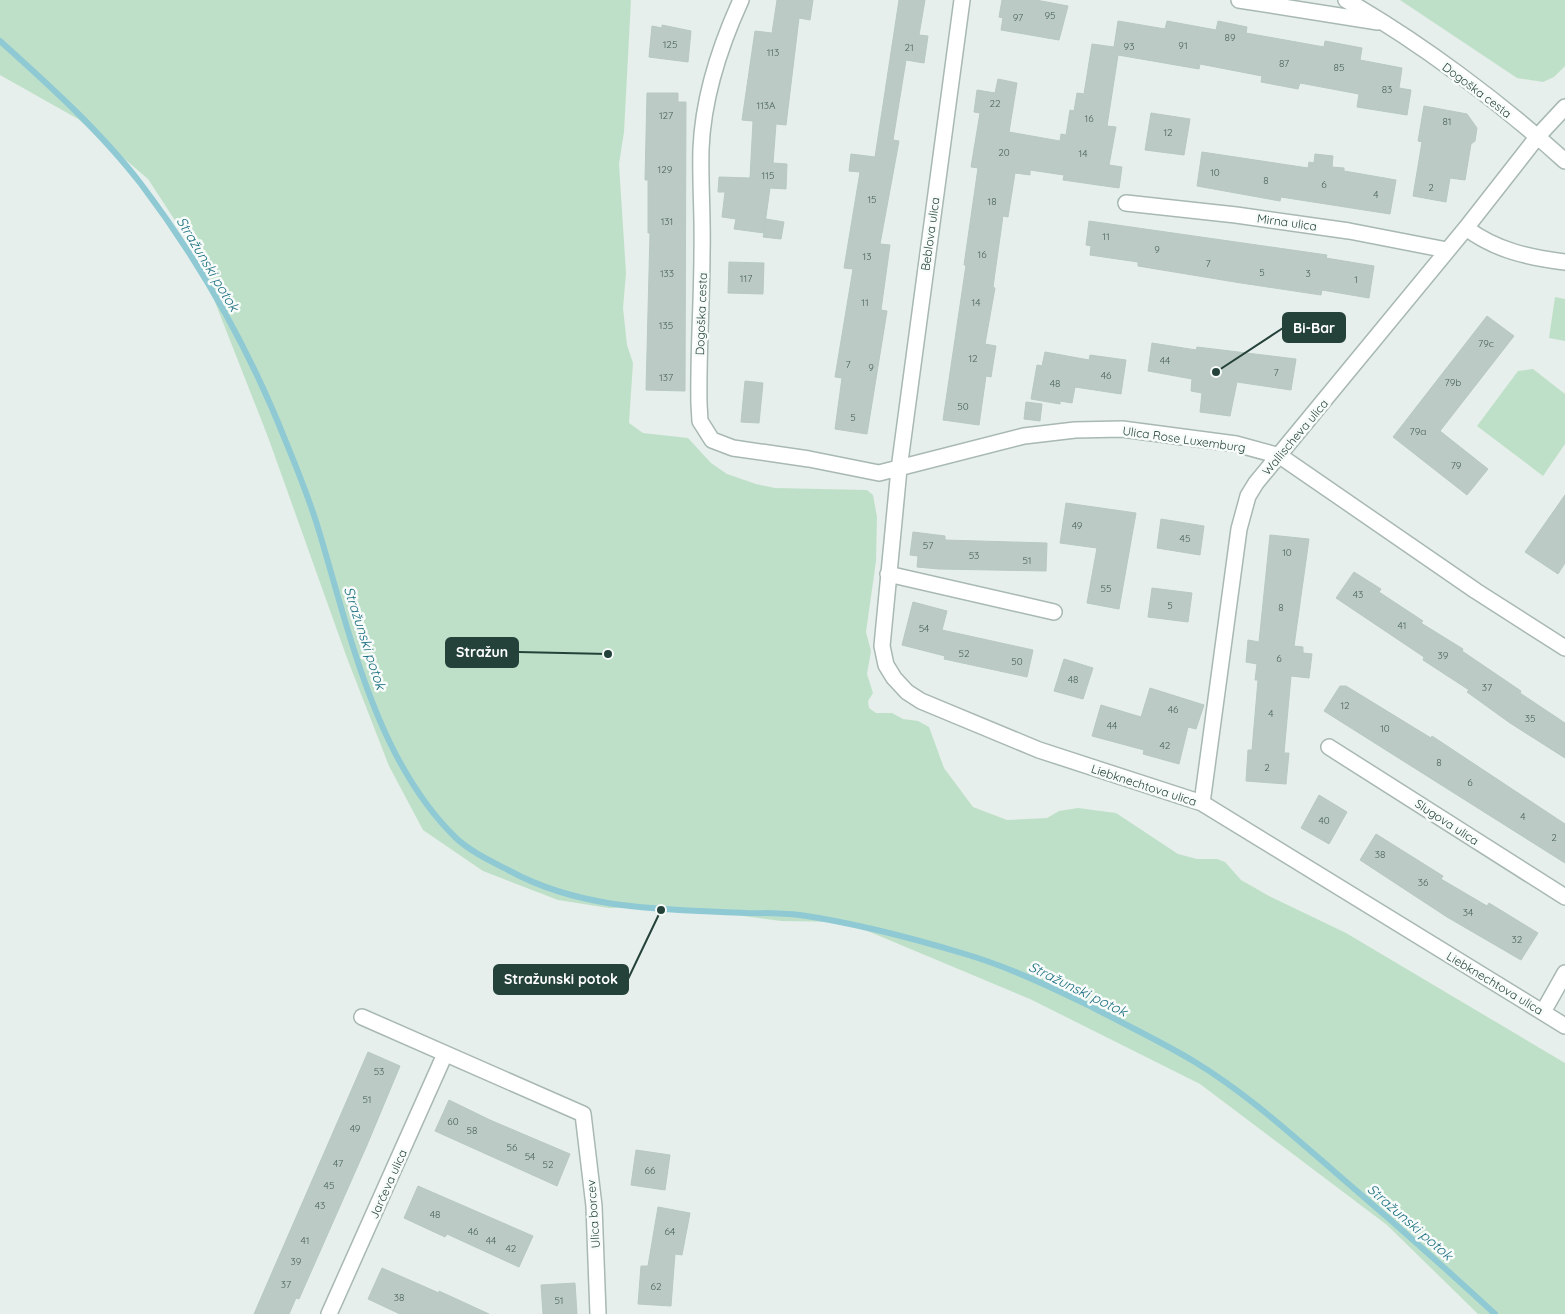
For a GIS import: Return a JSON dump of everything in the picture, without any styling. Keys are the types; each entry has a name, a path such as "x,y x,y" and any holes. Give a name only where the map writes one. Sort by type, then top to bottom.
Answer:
{"street":[{"name":"Dogoška cesta","path":"741,0 722,46 703,126 700,421 712,440 733,448 879,472 899,469"},
{"name":"Beblova ulica","path":"899,469 962,0"},
{"name":"Dogoška cesta","path":"1239,0 1387,23"},
{"name":"Dogoška cesta","path":"1346,0 1387,23 1538,136 1565,161"},
{"name":"Wallischeva ulica","path":"1202,804 1239,528 1248,496 1256,483 1466,228 1538,136 1565,107"},
{"name":"Mirna ulica","path":"1126,203 1349,231 1447,250"},
{"path":"1466,228 1484,242 1505,251 1531,258 1565,262"},
{"name":"Ulica Rose Luxemburg","path":"899,469 1024,436 1075,430 1122,429 1227,442 1280,456 1476,591 1565,648"},
{"name":"Liebknechtova ulica","path":"899,469 882,646 886,665 894,678 907,692 933,708 1039,750 1202,804 1565,1026"},
{"path":"888,574 1054,612"},
{"name":"Slugova ulica","path":"1329,747 1565,897"},
{"path":"1543,1012 1565,974"},
{"path":"362,1017 445,1054"},
{"name":"Ulica borcev","path":"445,1054 584,1114 594,1206 598,1314"},
{"name":"Jarčeva ulica","path":"329,1314 445,1054"}],"green space":[{"path":"0,0 631,0 624,132 619,164 626,273 623,308 627,345 633,363 629,423 643,433 688,438 711,463 727,474 756,484 775,488 867,490 873,495 877,517 876,561 866,632 871,651 867,674 873,693 868,701 869,708 876,713 892,713 903,719 918,721 929,727 944,768 973,807 1007,820 1047,818 1059,811 1078,808 1116,813 1178,854 1197,859 1217,859 1225,862 1241,880 1269,896 1346,933 1565,1063 1565,1314 1478,1314 1387,1225 1200,1084 1030,999 846,922 781,921 707,911 641,907 609,908 558,900 483,871 423,830 389,766 347,658 268,437 195,251 148,179 78,119 0,75"},
{"path":"1400,0 1565,0 1565,66 1554,77 1543,82 1517,78"},
{"path":"1555,297 1565,299 1565,341 1549,338"},
{"path":"1533,369 1565,394 1565,444 1543,476 1477,426 1518,371"}],"building":[{"path":"777,0 813,0 810,20 799,18 786,125 776,124 773,163 787,164 786,189 770,188 764,231 766,219 784,222 781,239 763,237 764,233 734,229 736,219 722,217 725,192 718,192 719,177 750,178 753,121 742,120 755,31 772,33"},
{"path":"899,0 925,0 919,35 928,36 924,63 906,60 893,140 899,141 880,244 890,245 881,310 887,311 867,434 835,429 842,378 835,377 853,269 844,268 860,172 849,171 851,154 875,157"},
{"path":"1002,0 1036,0 1068,6 1059,40 1001,30 1003,18 999,17"},
{"path":"1118,21 1165,29 1167,21 1216,30 1218,21 1247,27 1246,33 1324,47 1325,41 1362,48 1360,60 1402,68 1399,88 1411,90 1407,115 1357,107 1359,94 1300,83 1298,89 1261,82 1262,76 1200,64 1199,69 1118,55 1107,126 1116,127 1109,165 1122,167 1119,188 1063,180 1064,175 1030,170 1030,175 1015,173 1008,217 1003,216 993,287 995,288 985,344 996,346 991,377 986,376 979,425 943,420 978,168 971,167 980,113 974,112 977,90 995,93 998,79 1017,83 1009,132 1060,141 1061,134 1066,135 1070,110 1074,111 1077,93 1084,94 1092,44 1114,47"},
{"path":"662,25 691,31 688,62 649,57 652,26 662,28"},
{"path":"647,93 678,93 678,102 686,102 685,391 646,390 650,233 648,233 648,180 645,180"},
{"path":"1424,106 1467,114 1477,128 1475,141 1471,144 1465,180 1450,178 1446,202 1413,196 1422,142 1418,141"},
{"path":"1151,113 1190,119 1184,155 1145,150"},
{"path":"1202,152 1308,168 1309,162 1314,163 1315,154 1333,156 1332,167 1344,168 1344,171 1396,180 1390,214 1281,197 1280,201 1197,186"},
{"path":"1089,221 1327,255 1326,258 1374,266 1369,298 1322,290 1321,295 1241,283 1138,266 1138,262 1090,255 1091,246 1086,245"},
{"path":"729,262 764,263 763,294 728,293"},
{"path":"1487,316 1514,336 1440,431 1488,469 1467,495 1393,437"},
{"path":"1152,343 1196,350 1197,347 1296,359 1291,390 1237,382 1230,416 1200,412 1202,393 1191,391 1192,379 1148,371"},
{"path":"1045,352 1089,360 1090,355 1126,360 1121,394 1075,387 1072,403 1060,401 1060,404 1031,399 1037,365 1042,366"},
{"path":"745,381 763,383 759,423 741,422"},
{"path":"1026,402 1042,404 1040,421 1024,419"},
{"path":"1565,495 1565,563 1558,574 1525,552"},
{"path":"1066,503 1136,513 1119,609 1087,603 1097,548 1060,543"},
{"path":"1161,519 1204,526 1200,555 1157,548"},
{"path":"913,532 945,536 945,540 1047,543 1046,571 917,567 918,556 910,555"},
{"path":"1270,535 1309,539 1294,646 1303,647 1303,653 1312,654 1309,678 1291,676 1284,753 1289,753 1286,784 1246,781 1248,750 1252,750 1258,680 1255,680 1257,664 1246,662 1248,640 1259,642"},
{"path":"1354,572 1381,589 1379,592 1423,621 1421,623 1463,649 1462,651 1565,723 1565,758 1510,723 1467,692 1469,690 1423,660 1424,657 1336,598"},
{"path":"1152,588 1192,593 1188,622 1148,617"},
{"path":"913,602 947,611 942,630 1033,650 1027,677 944,659 945,656 902,645"},
{"path":"1064,659 1093,668 1083,699 1054,691"},
{"path":"1340,686 1346,686 1431,738 1432,736 1565,824 1565,863 1324,711"},
{"path":"1150,688 1204,705 1196,729 1188,727 1179,764 1143,754 1144,750 1092,736 1101,705 1141,717"},
{"path":"1319,795 1347,812 1329,844 1301,828"},
{"path":"1376,834 1443,876 1441,879 1487,906 1489,903 1538,933 1521,960 1447,917 1360,860"},
{"path":"368,1052 400,1066 367,1145 299,1299 296,1298 289,1314 254,1314"},
{"path":"449,1100 490,1120 570,1154 557,1186 435,1131"},
{"path":"636,1150 670,1155 665,1190 631,1185"},
{"path":"418,1186 533,1236 519,1267 447,1234 445,1237 404,1218"},
{"path":"658,1207 690,1213 682,1255 675,1254 671,1306 638,1304 641,1266 648,1266"},
{"path":"382,1268 489,1314 400,1314 368,1299"},
{"path":"575,1283 577,1314 543,1314 541,1285"}],"waterway":[{"name":"Stražunski potok","path":"0,41 74,110 109,146 141,184 183,244 222,308 272,408 304,486 355,653 369,694 386,734 405,772 428,807 456,838 468,848 510,871 538,884 567,894 626,906 794,914 821,918 904,937 965,954 1014,971 1045,985 1092,1007 1170,1048 1232,1087 1268,1114 1495,1314"}],"place":[{"name":"Bi-Bar","path":"1216,372"},
{"name":"Stražun","path":"608,654"},
{"name":"Stražunski potok","path":"661,910"}]}
